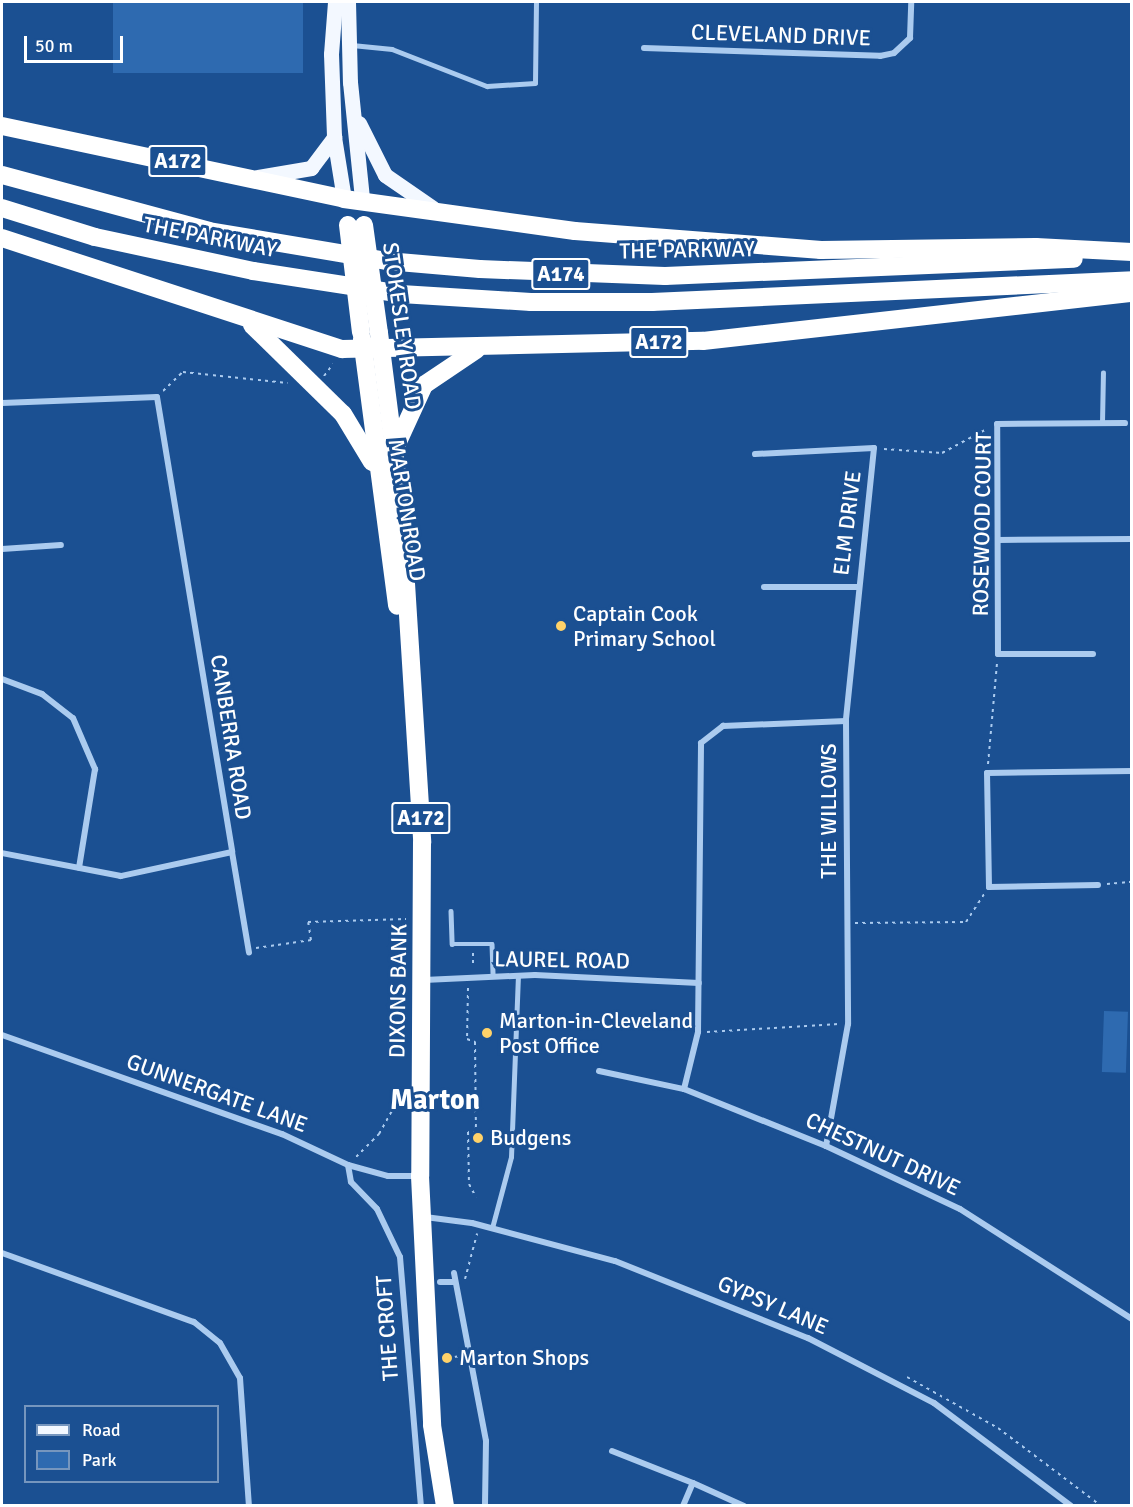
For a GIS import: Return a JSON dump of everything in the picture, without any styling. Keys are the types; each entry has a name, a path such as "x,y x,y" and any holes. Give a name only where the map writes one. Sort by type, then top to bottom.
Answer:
{"highway":[{"name":"A172","path":"2,126 353,199"},
{"name":"THE PARKWAY","path":"2,175 209,231 387,261 480,269 665,276 1131,254"},
{"name":"A174","path":"353,199 433,208 575,231 821,250 1036,247 1131,254"},
{"name":"STOKESLEY ROAD","path":"353,199 371,341 396,447 410,657"},
{"name":"THE PARKWAY","path":"2,208 105,240 253,271 401,294 508,301 652,302 1131,280"},
{"path":"2,238 248,321 342,349 371,341"},
{"name":"A172","path":"371,341 477,349 703,340 1131,293"},
{"path":"248,321 317,386 342,414 377,471"},
{"name":"MARTON ROAD","path":"371,341 377,471 410,657"},
{"name":"A172","path":"396,447 424,385 477,349"},
{"path":"382,506 401,504"},
{"name":"DIXONS BANK","path":"410,657 424,919 420,1176 424,1217 432,1425 445,1506"}],"main road":[{"name":"STOKESLEY ROAD","path":"335,2 331,54 334,137 353,199"},
{"name":"STOKESLEY ROAD","path":"348,2 353,110 353,199"},
{"name":"A174","path":"353,110 386,175 433,208"},
{"name":"A172","path":"255,177 310,168 334,137"}],"street":[{"name":"CLEVELAND DRIVE","path":"644,48 880,56 894,53 910,38 911,2"},
{"path":"2,403 157,397"},
{"name":"CANBERRA ROAD","path":"2,853 121,876 232,852 157,397"},
{"name":"ROSEWOOD COURT","path":"998,654 997,424 1125,423"},
{"name":"ELM DRIVE","path":"755,454 874,448 869,519 857,587 846,721"},
{"path":"998,540 1131,539"},
{"path":"2,549 61,545"},
{"path":"764,587 857,587"},
{"path":"998,654 1093,654"},
{"path":"2,679 42,694 73,718 95,769 79,868"},
{"name":"THE WILLOWS","path":"684,1089 698,1032 700,743 723,726 846,721 848,1024 826,1146"},
{"path":"1098,885 989,887 987,773 1131,771"},
{"path":"232,852 249,951"},
{"name":"LAUREL ROAD","path":"423,980 518,976 699,983"},
{"name":"GUNNERGATE LANE","path":"2,1035 282,1134 348,1165 388,1176 420,1176"},
{"name":"CHESTNUT DRIVE","path":"599,1071 684,1089 826,1146 960,1209 1131,1319"},
{"name":"THE CROFT","path":"348,1165 351,1182 377,1209 400,1257 421,1506"},
{"name":"GYPSY LANE","path":"424,1217 472,1223 615,1261 808,1338 934,1403 1071,1506"},
{"path":"2,1253 194,1322 220,1343 240,1378 249,1506"},
{"path":"454,1273 486,1441 485,1506"},
{"path":"440,1282 455,1282"},
{"path":"612,1451 744,1506"},
{"path":"683,1506 693,1483"}],"lane":[{"path":"349,45 392,49 486,86 536,83 536,2"},
{"path":"1102,423 1103,373"},
{"path":"451,911 452,944 492,944 493,976"},
{"path":"492,1228 511,1157 518,976"}],"path":[{"path":"157,397 183,372 317,386 342,349"},
{"path":"874,448 942,453 997,424"},
{"path":"987,773 998,654"},
{"path":"1098,885 1131,882"},
{"path":"847,923 966,922 989,887"},
{"path":"249,951 311,940 308,922 424,919"},
{"path":"472,944 474,988 468,988 467,1039 475,1042 476,1133 468,1132 469,1184 476,1197"},
{"path":"698,1032 848,1024"},
{"path":"348,1165 379,1134 403,1090 420,1076"},
{"path":"458,1297 479,1239 472,1223"},
{"path":"896,1374 918,1380 998,1428 1101,1506"}],"green space":[{"path":"113,2 303,2 303,73 113,73"},
{"path":"1104,1011 1128,1012 1126,1073 1102,1072"}],"place":[{"name":"Captain Cook Primary School","path":"561,626"},
{"name":"Marton-in-Cleveland Post Office","path":"487,1033"},
{"name":"Budgens","path":"478,1138"},
{"name":"Marton Shops","path":"447,1358"}],"district":[{"name":"Marton","path":"435,1100"}]}
